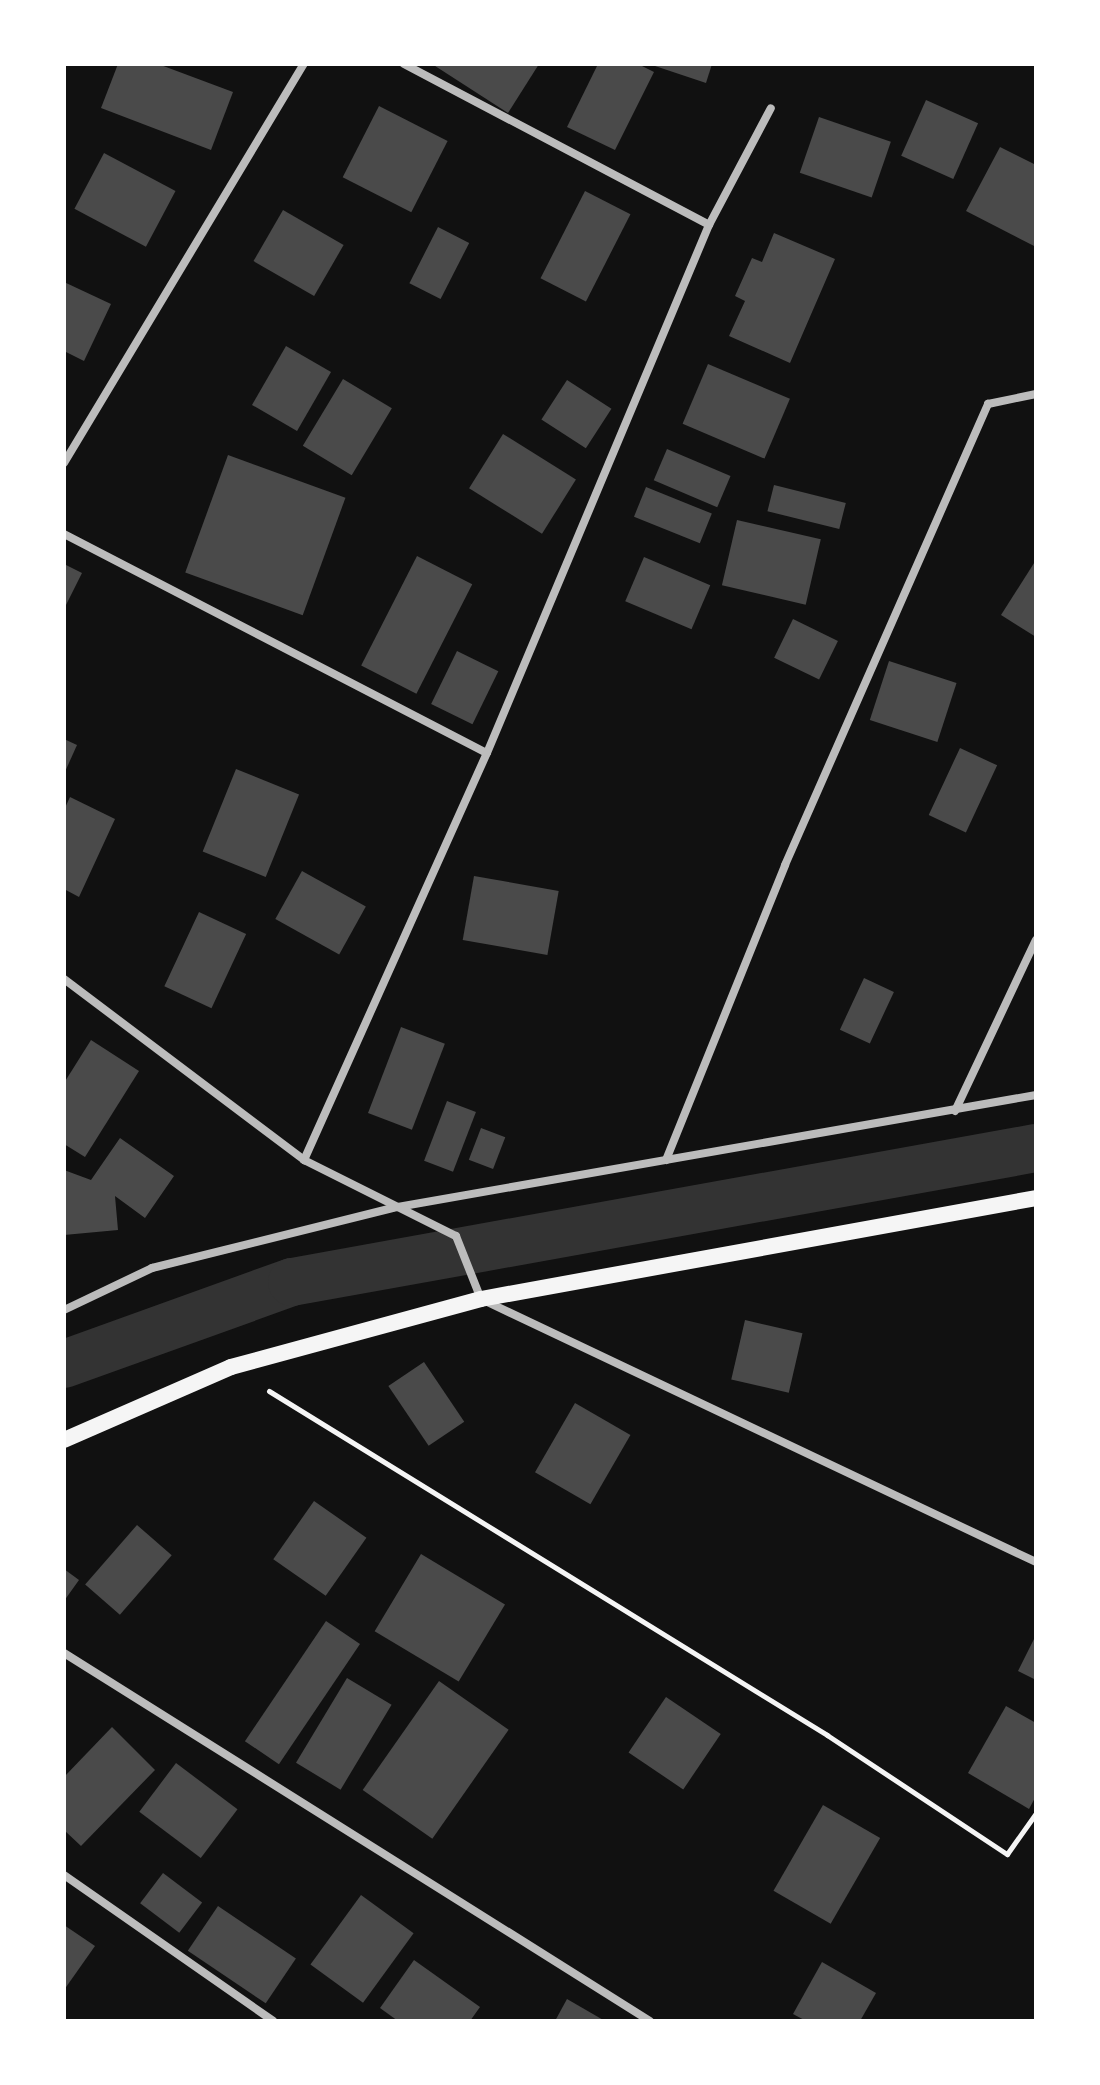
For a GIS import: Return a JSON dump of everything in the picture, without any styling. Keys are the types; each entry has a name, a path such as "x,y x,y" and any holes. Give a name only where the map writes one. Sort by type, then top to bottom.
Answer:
{"main road":[{"path":"64,1440 231,1367 481,1299 1036,1198"}],"street":[{"path":"64,463 304,64"},
{"path":"404,64 709,225"},
{"path":"304,1160 487,753 709,225 771,108"},
{"path":"666,1160 785,865 988,404 1036,394"},
{"path":"1024,396 1036,405"},
{"path":"64,534 487,753"},
{"path":"955,1111 1036,940"},
{"path":"64,979 304,1160 392,1208 456,1236 481,1299 1036,1562"},
{"path":"64,1310 152,1268 392,1208 1036,1095"},
{"path":"64,1653 650,2021"},
{"path":"64,1875 273,2021"}],"path":[{"path":"231,1367 827,1735 1007,1854 1036,1813"}],"building":[{"path":"118,64 158,64 233,92 211,150 101,108"},
{"path":"432,64 539,64 508,113"},
{"path":"598,64 638,64 654,72 615,150 567,127"},
{"path":"649,64 712,64 706,83"},
{"path":"926,100 978,123 953,179 901,156"},
{"path":"379,106 448,141 411,212 343,177"},
{"path":"819,117 891,142 872,198 800,173"},
{"path":"1000,147 1036,165 1036,247 966,211"},
{"path":"104,153 176,191 146,247 74,209"},
{"path":"585,191 630,214 586,301 541,278"},
{"path":"283,210 344,245 314,296 254,261"},
{"path":"438,227 469,243 441,299 409,283"},
{"path":"774,233 835,259 790,363 729,336 745,301 735,296 752,258 762,262"},
{"path":"64,282 111,304 84,361 64,351"},
{"path":"286,346 331,372 297,431 252,405"},
{"path":"708,364 790,399 765,459 683,424"},
{"path":"343,379 392,408 352,475 303,446"},
{"path":"567,380 611,409 586,448 541,419"},
{"path":"503,434 576,480 542,534 469,488"},
{"path":"667,449 731,476 717,507 654,480"},
{"path":"228,455 345,498 303,615 185,572"},
{"path":"774,485 846,503 839,529 767,511"},
{"path":"646,487 712,514 700,543 634,517"},
{"path":"737,520 821,539 806,605 722,585"},
{"path":"417,556 472,584 416,694 361,666"},
{"path":"644,557 710,585 692,629 625,601"},
{"path":"1036,560 1036,637 1001,615"},
{"path":"64,564 82,573 64,609"},
{"path":"793,619 838,641 819,680 774,658"},
{"path":"457,651 498,671 472,724 431,704"},
{"path":"889,661 957,683 937,742 870,720"},
{"path":"64,739 77,745 64,774"},
{"path":"960,748 997,765 966,832 929,815"},
{"path":"236,769 299,794 266,877 203,852"},
{"path":"70,797 115,819 79,897 64,889 64,810"},
{"path":"302,871 366,906 339,954 275,919"},
{"path":"474,876 559,891 547,955 463,940"},
{"path":"199,912 246,934 211,1008 164,986"},
{"path":"864,978 894,992 870,1044 840,1030"},
{"path":"401,1027 445,1044 412,1130 368,1113"},
{"path":"91,1040 139,1071 85,1157 64,1144 64,1083"},
{"path":"447,1101 476,1112 453,1172 424,1161"},
{"path":"481,1128 505,1137 493,1169 469,1160"},
{"path":"120,1138 174,1176 145,1218 115,1196 118,1230 64,1235 64,1170 91,1180"},
{"path":"745,1320 802,1333 789,1393 731,1379"},
{"path":"424,1362 464,1422 429,1446 388,1386"},
{"path":"575,1403 630,1435 590,1504 535,1472"},
{"path":"314,1501 366,1538 326,1596 273,1559"},
{"path":"137,1525 172,1555 120,1615 85,1585"},
{"path":"421,1554 505,1604 459,1682 375,1631"},
{"path":"64,1569 79,1580 64,1601"},
{"path":"326,1621 360,1644 279,1764 245,1741"},
{"path":"1036,1635 1036,1680 1018,1671"},
{"path":"347,1678 392,1705 341,1790 296,1763"},
{"path":"439,1681 509,1730 432,1839 363,1790"},
{"path":"666,1697 721,1734 683,1789 629,1753"},
{"path":"1006,1706 1036,1723 1036,1796 1029,1809 968,1773"},
{"path":"112,1727 155,1770 81,1846 64,1830 64,1777"},
{"path":"176,1763 237,1809 201,1858 139,1812"},
{"path":"823,1805 880,1838 831,1924 774,1891"},
{"path":"163,1873 202,1902 179,1933 140,1903"},
{"path":"361,1895 414,1933 363,2003 310,1965"},
{"path":"218,1906 296,1959 266,2003 188,1951"},
{"path":"64,1925 95,1946 64,1990"},
{"path":"414,1960 480,2007 470,2021 398,2021 380,2008"},
{"path":"822,1962 876,1993 860,2021 806,2021 793,2014"},
{"path":"567,1999 605,2021 555,2021"}],"waterway":[{"path":"64,1364 292,1282 1036,1148"}]}
